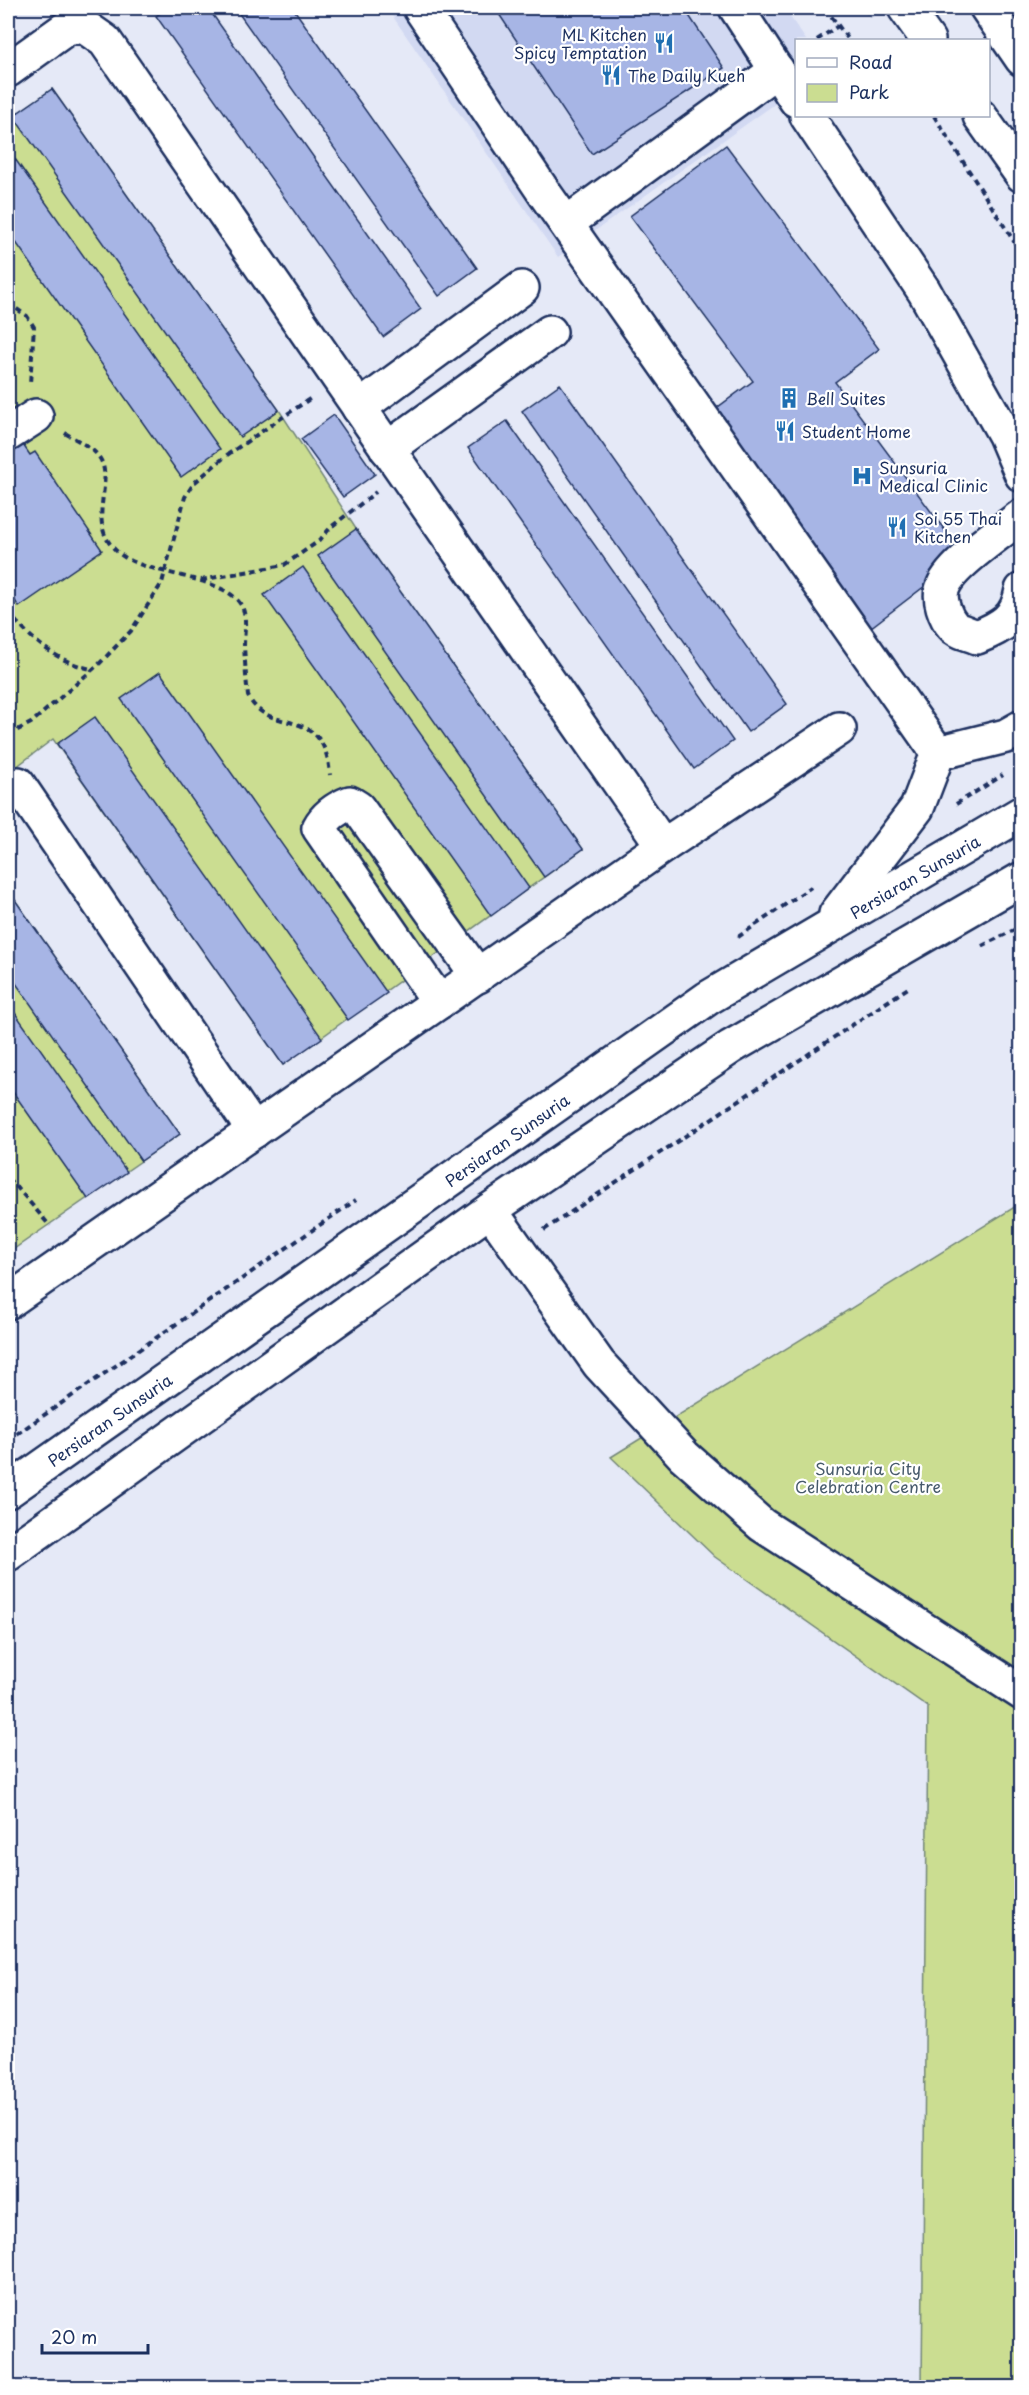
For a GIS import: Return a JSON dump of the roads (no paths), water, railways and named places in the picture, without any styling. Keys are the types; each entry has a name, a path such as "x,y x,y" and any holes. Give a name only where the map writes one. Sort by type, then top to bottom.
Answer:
{"street":[{"path":"420,8 567,223 938,753"},
{"path":"736,8 795,98"},
{"path":"905,8 927,39"},
{"path":"987,8 1022,59"},
{"path":"8,70 68,27 86,27 105,41 663,846"},
{"path":"567,223 777,70"},
{"path":"808,117 924,291 1005,435 1022,475"},
{"path":"981,117 1022,175"},
{"path":"359,408 522,288"},
{"path":"395,460 550,332"},
{"path":"8,434 36,416"},
{"path":"1022,516 958,567 943,587 942,603 953,627 977,638 1002,627 1019,603 1022,590"},
{"path":"938,753 1005,736 1022,727"},
{"path":"8,1302 663,846 839,729"},
{"path":"825,927 917,808 938,753"},
{"path":"18,784 254,1131"},
{"path":"439,1002 320,828 324,818 342,806 350,803 358,808 478,976"},
{"name":"Persiaran Sunsuria","path":"8,1491 708,998 1022,813"},
{"path":"8,1554 490,1210 731,1047 1022,879"},
{"path":"490,1210 599,1364 684,1456 762,1525 1022,1693"}],"place":[{"name":"ML Kitchen Spicy Temptation","path":"664,43"},
{"name":"The Daily Kueh","path":"611,75"},
{"name":"Bell Suites","path":"789,398"},
{"name":"Student Home","path":"785,431"},
{"name":"Sunsuria Medical Clinic","path":"862,476"},
{"name":"Soi 55 Thai Kitchen","path":"897,527"}],"park label":[{"name":"Sunsuria City Celebration Centre","path":"868,1477"}]}
